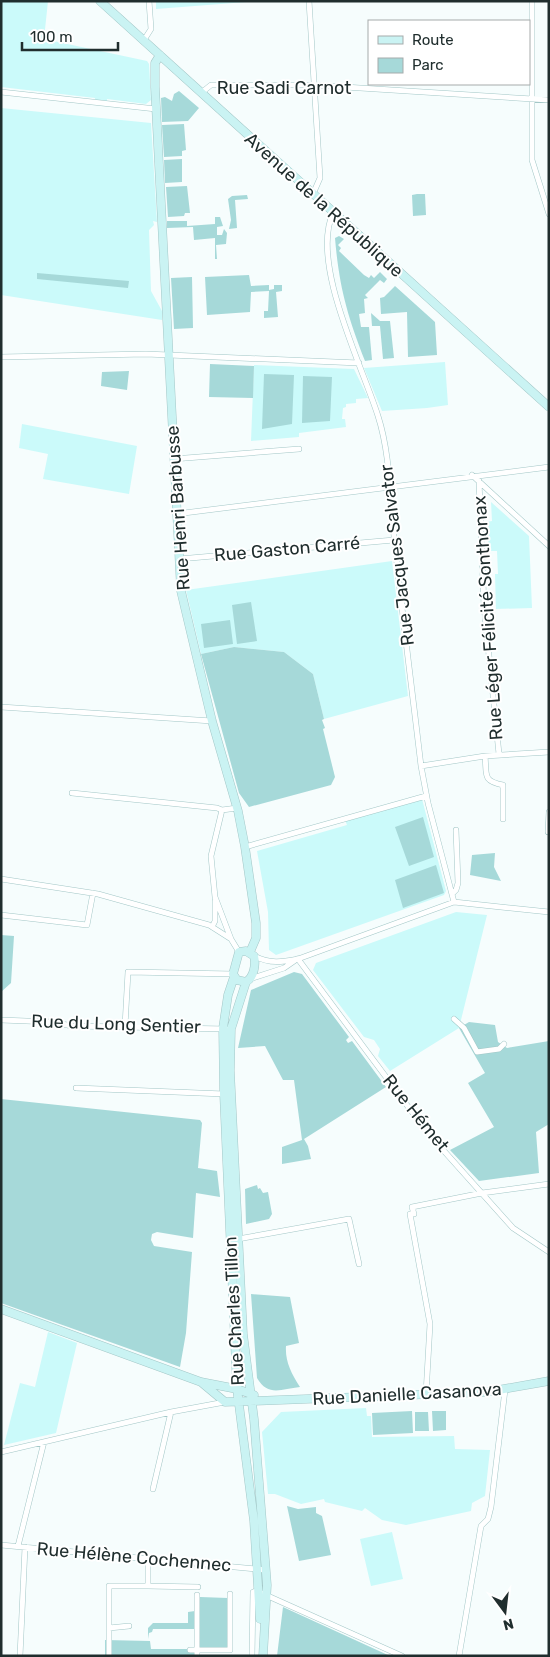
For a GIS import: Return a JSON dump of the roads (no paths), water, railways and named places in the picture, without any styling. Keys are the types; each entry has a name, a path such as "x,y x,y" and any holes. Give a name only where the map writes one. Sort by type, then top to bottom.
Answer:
{"street":[{"name":"Avenue de la République","path":"100,1 549,407"},
{"path":"144,40 151,29 150,1"},
{"path":"309,1 320,178 313,194"},
{"path":"532,1 532,160 549,214"},
{"name":"Rue Henri Barbusse","path":"160,55 154,64 181,591 212,721 237,808 245,847"},
{"name":"Rue Sadi Carnot","path":"201,93 211,85 313,86 549,100"},
{"path":"1,92 156,110"},
{"name":"Rue Jacques Salvator","path":"333,213 328,222 332,280 337,306 382,430 421,766 426,796 454,902"},
{"path":"1,357 170,356 359,363"},
{"path":"173,460 300,449"},
{"path":"176,514 388,488 472,475 549,467"},
{"path":"472,475 549,546"},
{"name":"Rue Léger Félicité Sonthonax","path":"479,481 484,606 499,754"},
{"name":"Rue Gaston Carré","path":"179,559 394,540"},
{"path":"1,707 212,721"},
{"path":"421,766 499,754 549,752"},
{"path":"485,756 487,779 490,782 503,785 503,819"},
{"path":"72,793 222,810 237,808"},
{"path":"245,847 426,796"},
{"path":"212,927 215,921 215,897 210,856 222,810"},
{"path":"548,832 549,812"},
{"path":"452,894 456,890 458,883 456,830"},
{"name":"Rue Charles Tillon","path":"245,847 256,923 256,938 252,954 254,970 227,1029 243,1334 251,1397 266,1570 261,1592"},
{"path":"1,879 92,893 152,908 212,927 231,939"},
{"path":"1,915 87,925 92,893"},
{"path":"215,897 231,939 239,952 252,954 263,961 273,962 298,959"},
{"path":"125,1026 128,972 234,975 248,980 284,968 298,959 454,902 549,912"},
{"name":"Rue Charles Tillon","path":"239,952 228,995 224,1094 237,1389 261,1592 263,1656"},
{"name":"Rue Hémet","path":"298,959 427,1132 513,1228 549,1252"},
{"path":"454,1019 464,1028 477,1052 499,1049 504,1044"},
{"name":"Rue du Long Sentier","path":"1,1020 52,1022 72,1026 227,1029"},
{"path":"76,1088 224,1094"},
{"path":"426,1394 430,1324 410,1214 414,1214 412,1207 482,1193 549,1184"},
{"path":"238,1239 349,1219 359,1264"},
{"name":"Rue Danielle Casanova","path":"1,1309 202,1382 237,1389 251,1397 265,1400 505,1390 549,1381"},
{"name":"Rue Danielle Casanova","path":"202,1382 225,1402 238,1402 251,1397"},
{"path":"459,1656 481,1526 488,1519 491,1507 505,1390"},
{"path":"1,1452 171,1412 225,1402"},
{"path":"153,1489 171,1412"},
{"path":"18,1546 44,1442"},
{"name":"Rue Hélène Cochennec","path":"1,1545 266,1570"},
{"path":"20,1656 25,1547"},
{"path":"148,1558 148,1586"},
{"path":"109,1656 109,1586 198,1587"},
{"path":"252,1656 253,1592 261,1592 402,1656"},
{"path":"190,1650 197,1653 230,1650 230,1594"},
{"path":"197,1595 197,1653"},
{"path":"109,1628 129,1626"}]}
